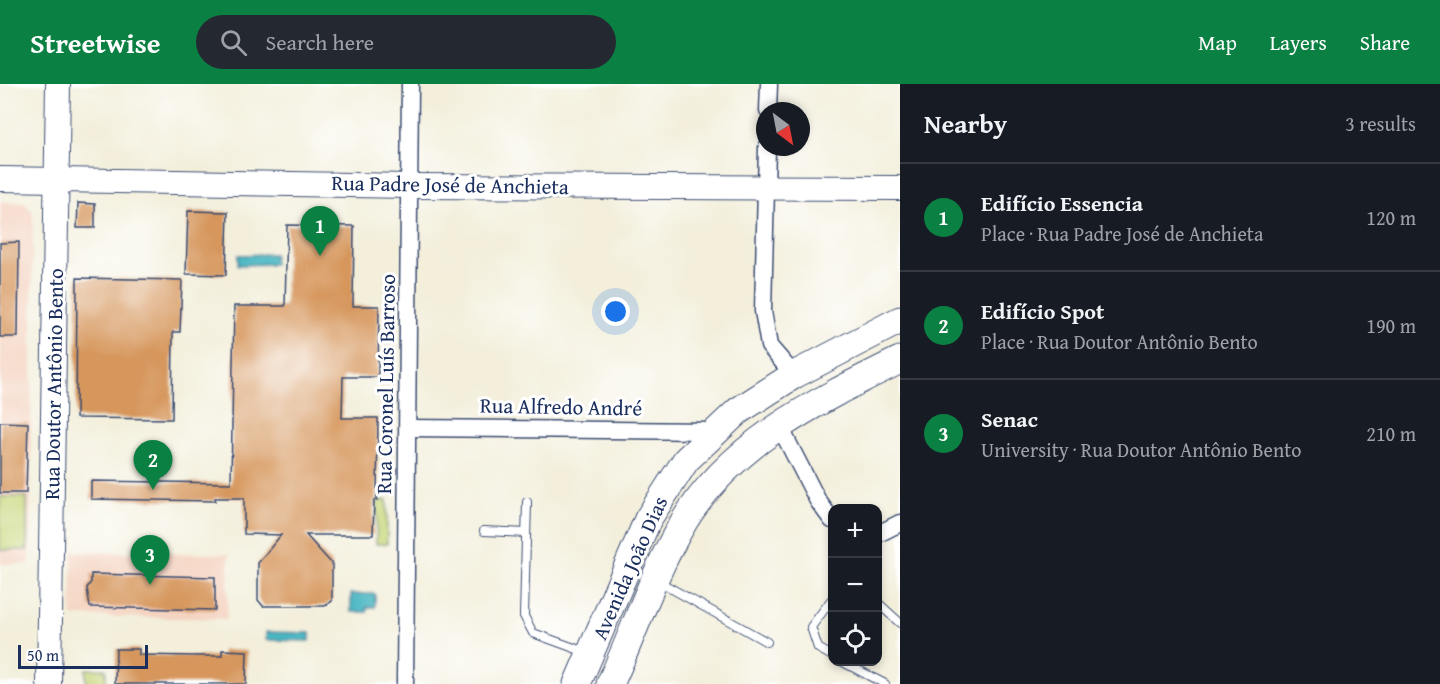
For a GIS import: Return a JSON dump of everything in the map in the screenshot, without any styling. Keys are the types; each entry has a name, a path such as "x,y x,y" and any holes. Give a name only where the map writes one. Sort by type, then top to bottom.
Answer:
{"main road":[{"name":"Avenida João Dias","path":"577,684 648,519 686,460 714,431 738,411 794,375 900,320"},
{"name":"Avenida João Dias","path":"610,684 653,579 680,528 695,506 737,459 779,425 843,388 900,360"}],"street":[{"name":"Rua Doutor Antônio Bento","path":"49,684 58,84"},
{"name":"Rua Coronel Luís Barroso","path":"405,684 410,84"},
{"path":"768,102 769,84"},
{"path":"767,156 762,280 766,338 776,356 794,375"},
{"name":"Rua Padre José de Anchieta","path":"0,179 410,186 900,188"},
{"path":"779,425 818,501 828,515"},
{"name":"Rua Alfredo André","path":"408,428 714,431"},
{"path":"882,532 900,523"}],"lane":[{"path":"527,501 524,616 528,626 533,633 591,654"},
{"path":"484,531 526,533"},
{"path":"653,579 767,642"},
{"path":"828,604 811,627 818,648 828,654"},
{"path":"882,607 900,623"},
{"path":"851,666 885,684"}],"shaded area":[{"path":"0,202 24,202 33,212 30,564 0,564"},
{"path":"72,552 229,554 227,619 71,616"}],"green space":[{"path":"0,497 27,497 27,550 0,550"},
{"path":"377,500 387,500 387,544 376,544"},
{"path":"86,669 106,669 106,684 86,684"}],"water":[{"path":"274,254 274,264 238,265 238,255"},
{"path":"351,594 375,594 375,607 367,607 367,612 351,612"},
{"path":"266,632 310,633 310,641 266,640"}],"building":[{"path":"78,203 95,204 95,228 77,228"},
{"path":"188,211 228,212 226,275 186,274"},
{"path":"287,225 354,226 353,306 379,306 378,377 343,377 342,418 378,418 377,500 374,500 373,535 306,535 332,564 332,601 325,606 263,606 258,600 258,563 281,535 244,534 244,498 215,498 215,501 91,499 91,481 231,483 234,306 285,306"},
{"path":"19,242 18,337 0,337 0,243"},
{"path":"77,278 182,280 180,332 173,332 172,419 76,418"},
{"path":"0,422 28,423 26,493 0,493"},
{"path":"91,574 215,577 215,610 90,607 87,588 91,582"},
{"path":"116,649 139,649 139,655 196,656 222,656 222,650 247,651 246,684 115,684"}],"place":[{"name":"Edifício Essencia","path":"320,256"},
{"name":"Edifício Spot","path":"153,490"},
{"name":"Senac","path":"150,585"}]}
